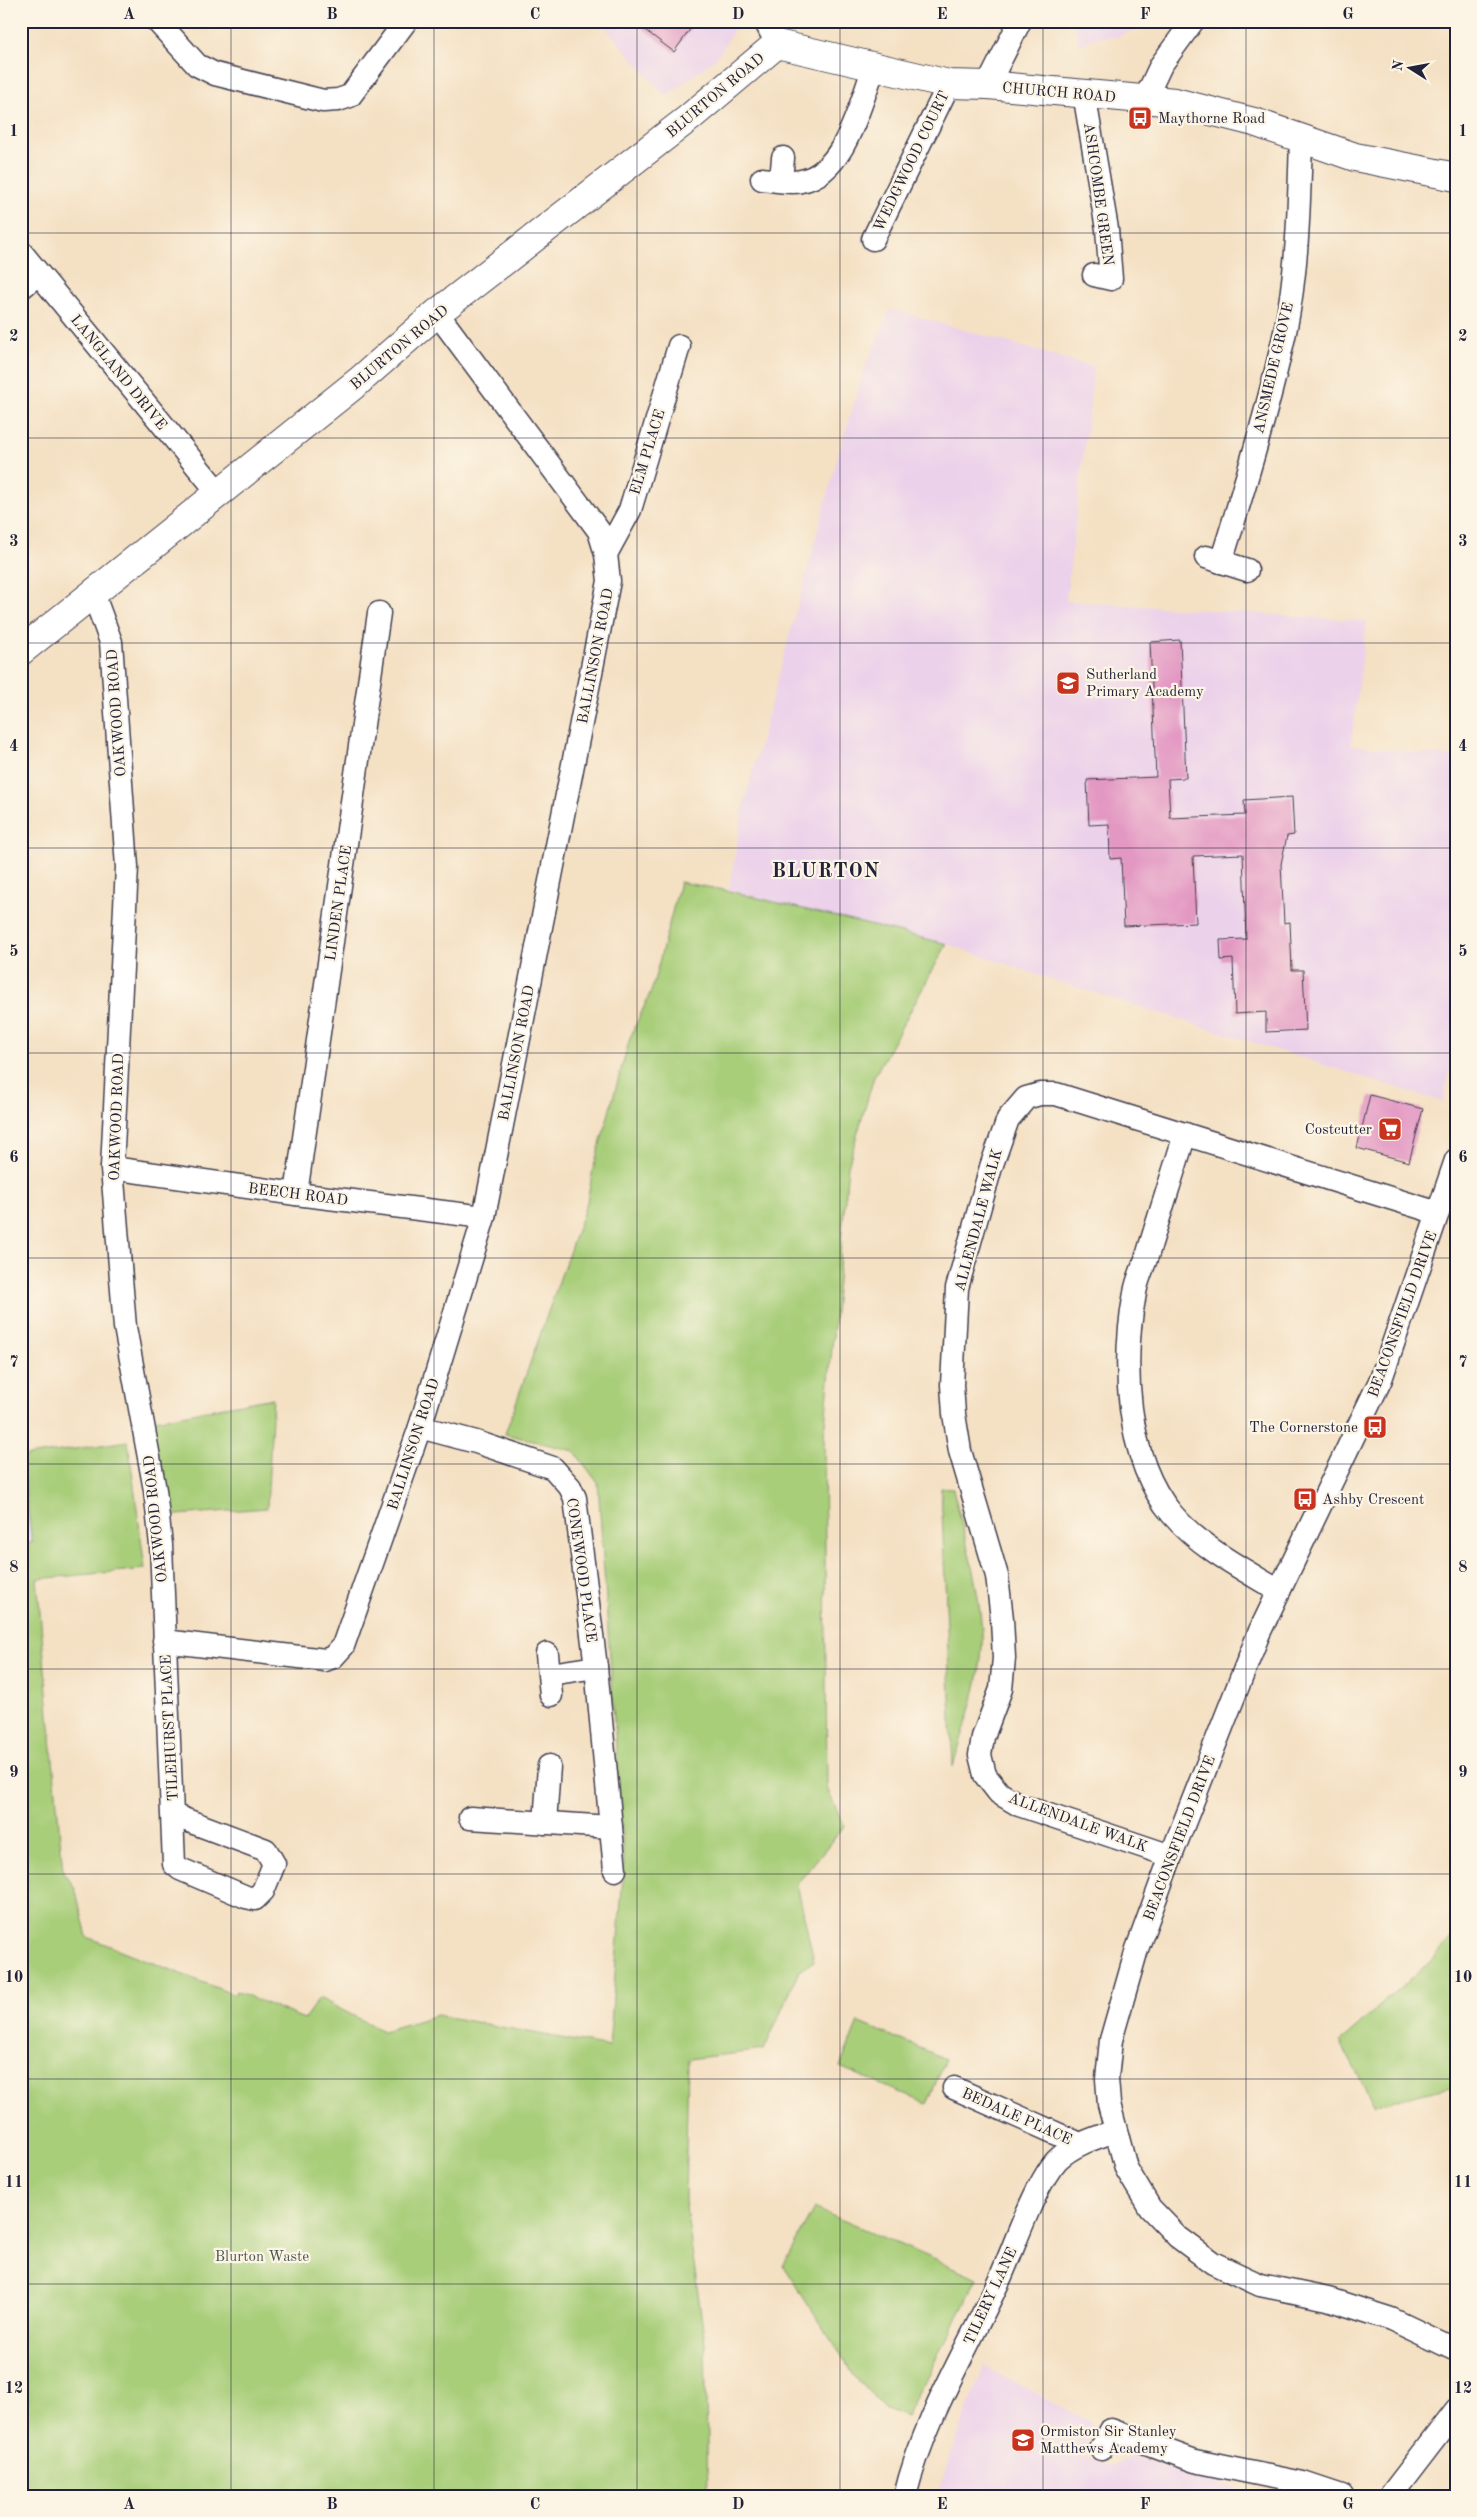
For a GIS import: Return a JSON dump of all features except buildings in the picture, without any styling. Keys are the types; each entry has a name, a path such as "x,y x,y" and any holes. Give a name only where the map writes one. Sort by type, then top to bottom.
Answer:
{"street":[{"path":"157,21 197,64 215,74 323,101 338,100 350,96 406,21"},
{"path":"988,85 1020,21"},
{"path":"1144,100 1161,65 1193,21"},
{"name":"CHURCH ROAD","path":"771,32 875,65 949,84 988,85 1084,93 1175,102 1199,107 1254,122 1301,140 1355,156 1456,177"},
{"name":"BLURTON ROAD","path":"21,651 218,492 359,382 437,313 681,124 771,32"},
{"path":"783,158 771,180 800,182 820,175 835,160 846,140 875,65"},
{"name":"WEDGWOOD COURT","path":"873,239 949,84"},
{"name":"ASHCOMBE GREEN","path":"1084,93 1107,229 1110,279 1094,275"},
{"name":"ANSMEDE GROVE","path":"1247,570 1214,560 1250,470 1285,330 1298,239 1301,140"},
{"name":"LANGLAND DRIVE","path":"21,252 218,492"},
{"path":"21,288 38,274"},
{"name":"BALLINSON ROAD","path":"164,1641 325,1660 338,1653 343,1646 420,1427 484,1217 610,582 606,554 599,531 437,313"},
{"name":"ELM PLACE","path":"606,554 630,510 679,346"},
{"name":"OAKWOOD ROAD","path":"93,593 111,642 127,867 112,1168 125,1327 155,1490 160,1545 164,1641"},
{"name":"LINDEN PLACE","path":"296,1194 380,612"},
{"name":"ALLENDALE WALK","path":"1172,1856 1019,1804 999,1793 985,1775 980,1754 983,1737 1001,1689 1004,1658 1002,1619 995,1568 960,1451 954,1414 952,1385 957,1288 991,1166 1008,1118 1026,1098 1040,1094 1056,1094 1438,1213"},
{"path":"1184,1134 1135,1292 1128,1371 1132,1420 1140,1456 1155,1489 1172,1514 1209,1549 1279,1591"},
{"name":"BEACONSFIELD DRIVE","path":"1456,1160 1381,1379 1259,1633 1172,1856 1137,1949 1111,2040 1107,2080 1109,2104 1126,2168 1150,2208 1178,2237 1213,2263 1260,2285 1328,2299 1391,2319 1456,2350"},
{"name":"BEECH ROAD","path":"112,1168 296,1194 484,1217"},
{"name":"CONEWOOD PLACE","path":"420,1427 476,1442 553,1468 570,1487 575,1498 596,1666 615,1870"},
{"name":"TILEHURST PLACE","path":"164,1641 173,1815 171,1841 174,1864 180,1869 246,1897 255,1899 263,1891 274,1864 266,1850 173,1815"},
{"path":"549,1675 596,1666"},
{"path":"545,1823 549,1766"},
{"path":"470,1818 611,1827"},
{"name":"BEDALE PLACE","path":"954,2088 1080,2144"},
{"name":"TILERY LANE","path":"904,2496 913,2460 1000,2277 1039,2189 1057,2160 1080,2144 1115,2131"},
{"path":"1390,2496 1456,2410"},
{"path":"1101,2449 1111,2430 1195,2461 1304,2483 1342,2496"}],"shaded area":[{"path":"600,21 733,21 734,26 733,32 716,58 666,97"},
{"path":"1074,21 1148,21 1145,26 1116,37 1098,37 1079,45"},
{"name":"Sutherland Primary Academy","path":"890,309 1094,367 1066,601 1367,621 1351,745 1456,757 1456,1037 1443,1102 1044,977 947,944 729,891 744,803 841,445 864,370"},
{"path":"21,1467 32,1543 21,1544"},
{"name":"Ormiston Sir Stanley Matthews Academy","path":"984,2366 1096,2425 1082,2455 1112,2467 1131,2457 1265,2496 936,2496"}],"green space":[{"name":"Blurton Waste","path":"680,882 729,891 947,944 874,1077 848,1166 824,1437 827,1788 844,1826 797,1884 814,1961 799,1971 764,2050 688,2059 685,2200 705,2343 708,2496 21,2496 21,1544 32,1543 21,1457 128,1441 145,1569 37,1579 63,1872 75,1888 87,1937 235,1995 236,1991 304,2019 319,1998 383,2031 437,2015 609,2047 624,1865 598,1483 574,1451 505,1434 587,1202 593,1169 630,1038 652,989"},
{"path":"273,1398 267,1508 165,1516 149,1421"},
{"path":"941,1488 953,1489 974,1578 982,1632 982,1649 977,1683 953,1767"},
{"path":"1456,1932 1456,2086 1374,2105 1340,2041 1431,1961"},
{"path":"858,2022 946,2059 927,2104 840,2067"},
{"path":"814,2208 978,2278 906,2417 885,2409 855,2377 783,2266"}],"place":[{"name":"Maythorne Road","path":"1140,118"},
{"name":"Sutherland Primary Academy","path":"1068,683"},
{"name":"Costcutter","path":"1390,1129"},
{"name":"The Cornerstone","path":"1375,1427"},
{"name":"Ashby Crescent","path":"1305,1499"},
{"name":"Ormiston Sir Stanley Matthews Academy","path":"1023,2440"}],"district":[{"name":"BLURTON","path":"826,870"}]}
